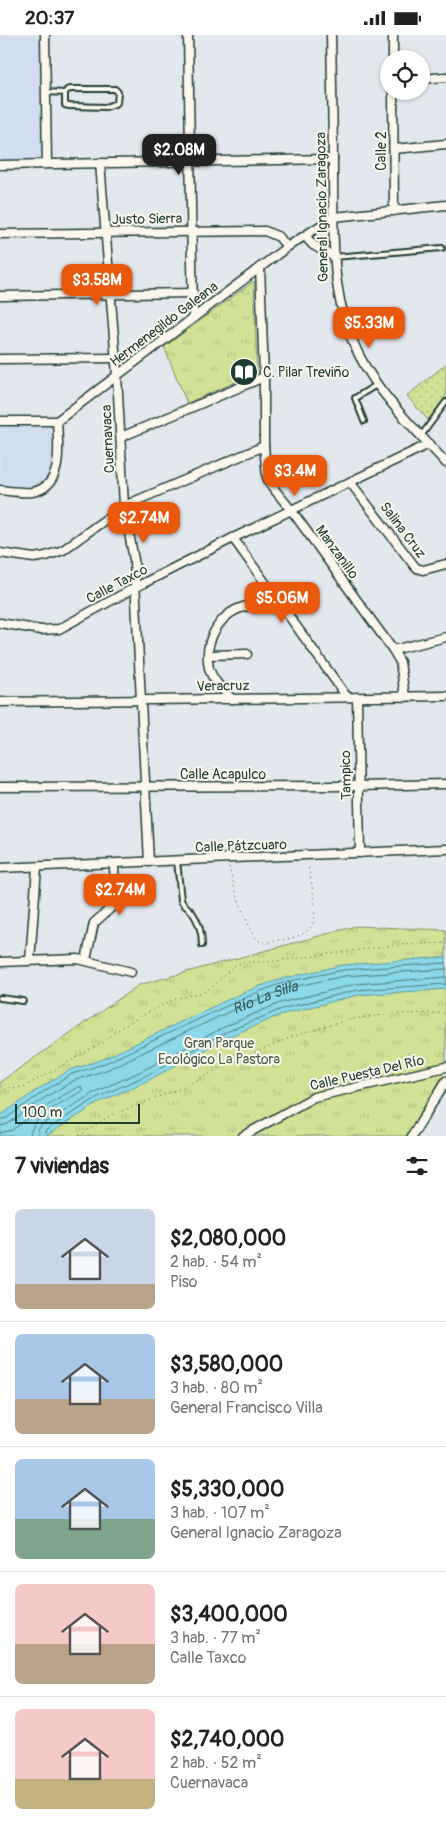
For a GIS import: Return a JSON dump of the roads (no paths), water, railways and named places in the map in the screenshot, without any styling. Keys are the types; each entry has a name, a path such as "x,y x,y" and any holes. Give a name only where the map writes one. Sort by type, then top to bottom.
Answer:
{"street":[{"path":"45,35 47,164"},
{"path":"188,35 193,318"},
{"name":"General Ignacio Zaragoza","path":"332,35 334,257 341,311 358,353 378,384 396,409 446,463"},
{"path":"393,35 393,50"},
{"path":"430,78 446,77"},
{"name":"Calle 2","path":"393,100 394,211"},
{"path":"394,149 446,144"},
{"path":"0,165 333,159"},
{"name":"Cuernavaca","path":"100,163 116,358 124,505 132,545 136,587 149,862"},
{"path":"334,217 446,205"},
{"name":"Hermenegildo Galeana","path":"57,421 287,247 334,217"},
{"name":"Justo Sierra","path":"0,234 265,231 279,237 287,247"},
{"path":"305,235 313,245 334,257"},
{"name":"Manzanillo","path":"260,267 264,377 264,445 267,477 270,484 292,511 393,650 400,662 405,697"},
{"path":"0,296 193,293"},
{"path":"0,359 116,358"},
{"path":"121,437 264,377"},
{"path":"0,421 57,421 58,463 56,473 50,482 39,490 32,492 0,491"},
{"name":"Calle Taxco","path":"0,623 41,630 56,630 136,587 429,444"},
{"path":"0,553 34,557 46,556 63,550 124,505 264,445"},
{"name":"Salina Cruz","path":"350,482 416,568 423,570 446,565"},
{"path":"233,539 287,611 347,697"},
{"path":"232,699 214,679 209,667 208,655 214,630 224,617 237,609 262,605 287,611"},
{"path":"393,650 446,637"},
{"path":"208,655 247,655"},
{"name":"Veracruz","path":"0,702 446,696"},
{"name":"Tampico","path":"357,697 360,853"},
{"name":"Calle Acapulco","path":"0,787 359,786 446,783"},
{"name":"Calle Pátzcuaro","path":"0,868 446,849"},
{"path":"86,960 94,923 113,906 115,899 114,864"},
{"path":"30,961 37,867"},
{"path":"0,962 69,958 86,960 106,967 131,972"},
{"name":"Calle Puesta Del Río","path":"243,1136 319,1095 446,1067"},
{"path":"412,1136 446,1081"}],"lane":[{"path":"67,89 114,89 118,92 118,99 117,103 111,107 69,106 66,105 65,93 67,89"},
{"path":"46,92 65,93"},
{"path":"334,257 442,248"},
{"path":"364,421 355,398 378,384"},
{"path":"421,436 446,402"},
{"path":"177,861 181,900 183,905 191,911 200,929 202,945"},
{"path":"0,998 23,1001"}],"water":[{"name":"Río La Silla","path":"446,957 446,989 358,995 283,1014 228,1037 149,1080 100,1102 46,1136 0,1136 0,1116 70,1070 101,1060 260,986 285,978 343,965"}],"place":[{"name":"C. Pilar Treviño","path":"244,372"}],"park label":[{"name":"Gran Parque Ecológico La Pastora","path":"219,1051"}]}
